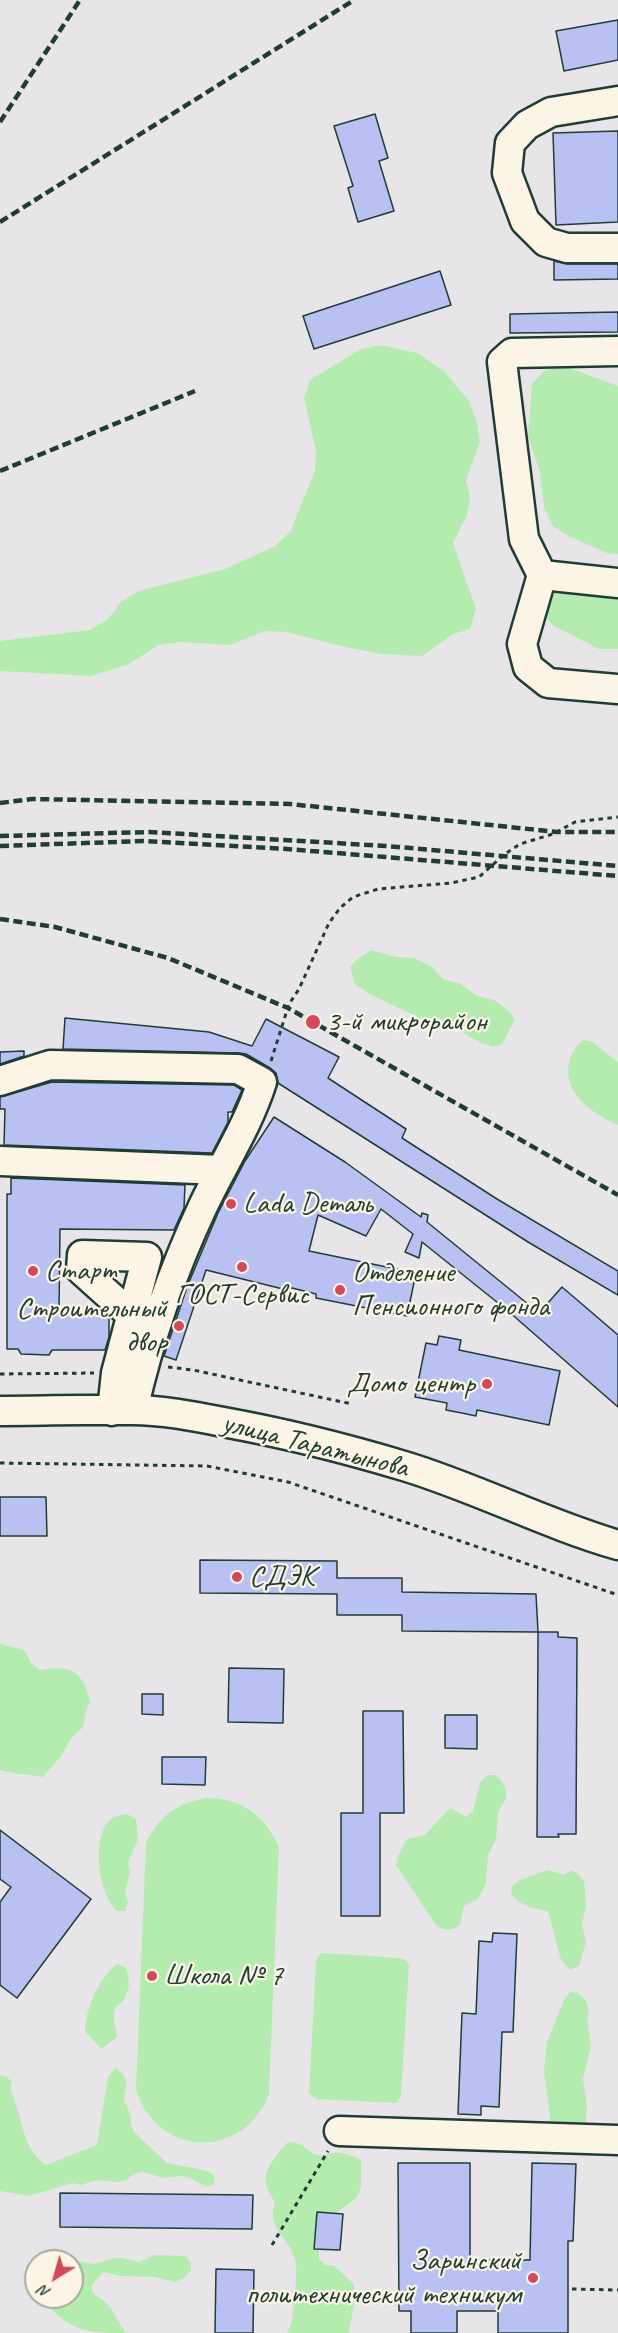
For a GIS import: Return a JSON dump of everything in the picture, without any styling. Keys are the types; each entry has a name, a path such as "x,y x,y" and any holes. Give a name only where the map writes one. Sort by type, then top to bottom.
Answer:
{"street":[{"path":"618,101 551,112 527,125 510,143 507,173 525,221 546,242 567,248 618,248"},
{"path":"618,351 512,353 502,362 524,538 542,575 522,644 528,667 548,683 618,689"},
{"path":"542,575 618,583"},
{"path":"0,1081 50,1065 238,1070 262,1082 253,1107 179,1260 164,1298 143,1365 123,1410"},
{"path":"0,1161 221,1170"},
{"path":"123,1410 116,1373 130,1314"},
{"name":"улица Таратынова","path":"0,1411 123,1410 193,1416 247,1426 342,1448 440,1478 618,1545"},
{"path":"339,2131 618,2140"}],"path":[{"path":"262,1082 289,1004 299,989 329,924 340,908 353,897 378,889 452,883 479,877 520,844 553,834 575,822 618,817"},
{"path":"143,1365 193,1370 352,1404"},
{"path":"0,1374 116,1373"},
{"path":"0,1463 207,1466 288,1482 618,1595"},
{"path":"272,2245 339,2131"},
{"path":"572,2289 618,2290"}],"green space":[{"path":"380,345 417,353 444,371 469,401 477,422 480,442 466,480 470,497 467,515 453,543 476,609 470,629 453,634 422,656 381,654 287,632 264,631 231,645 180,642 159,645 127,665 91,676 0,671 0,641 90,630 108,619 121,602 139,591 225,569 275,546 290,532 315,471 316,451 304,398 310,380 359,350"},
{"path":"564,366 618,386 618,554 607,553 568,536 553,526 544,507 540,472 528,437 532,384 545,370"},
{"path":"562,590 618,591 618,649 599,649 554,626 548,620 547,610 550,598"},
{"path":"371,950 396,957 414,958 431,966 443,979 461,984 477,996 494,1000 510,1012 515,1020 502,1044 493,1047 479,1042 439,1018 420,1018 369,994 355,984 350,967"},
{"path":"583,1040 592,1042 618,1062 618,1125 588,1108 569,1082 570,1059"},
{"path":"0,1644 24,1650 32,1664 40,1670 59,1668 74,1672 79,1676 87,1691 90,1702 83,1727 71,1738 61,1756 43,1777 0,1770"},
{"path":"487,1775 495,1775 501,1780 506,1790 506,1798 498,1813 496,1840 488,1855 486,1883 478,1899 464,1906 460,1925 445,1929 436,1925 396,1865 398,1856 407,1839 425,1835 450,1808 466,1817 473,1812 480,1783"},
{"path":"208,1798 232,1802 251,1811 267,1826 279,1847 269,2094 257,2116 240,2131 221,2140 201,2142 180,2139 162,2128 147,2112 136,2089 146,1843 157,1825 171,1812 187,1803"},
{"path":"127,1814 136,1819 138,1839 128,1863 130,1873 125,1892 128,1902 125,1911 117,1911 102,1881 100,1841 109,1821"},
{"path":"547,1870 564,1875 571,1870 584,1881 586,1907 582,1924 586,1942 579,1966 570,1970 561,1960 548,1911 523,1904 511,1894 512,1886 520,1880"},
{"path":"320,1954 400,1958 407,1961 409,1966 401,2096 397,2103 317,2099 309,2094 316,1961"},
{"path":"117,1964 125,1967 129,1980 128,1988 123,2001 115,2010 117,2037 101,2049 85,2031 86,2022 94,1994 110,1970"},
{"path":"570,1992 578,1993 586,2001 589,2010 587,2019 591,2046 583,2079 587,2106 585,2133 552,2132 544,2071 547,2042 564,2000"},
{"path":"115,2068 122,2073 127,2082 124,2100 135,2133 167,2163 204,2170 214,2175 215,2184 206,2187 188,2177 163,2178 143,2172 118,2182 97,2180 81,2185 72,2183 29,2196 0,2191 0,2075 12,2081 10,2089 27,2140 31,2149 46,2165 97,2145 108,2077"},
{"path":"288,2142 302,2145 318,2155 340,2153 361,2160 361,2187 357,2197 334,2215 326,2243 319,2250 319,2259 325,2265 333,2265 353,2283 356,2292 349,2333 287,2333 293,2313 296,2263 273,2219 275,2203 265,2179 272,2162"},
{"path":"155,2255 185,2256 191,2262 191,2270 184,2278 175,2282 155,2277 121,2276 103,2272 91,2286 93,2293 109,2305 127,2333 84,2330 66,2322 51,2309 84,2309 84,2262 95,2264 114,2258 139,2262"}],"building":[{"path":"618,20 618,60 564,71 556,31"},
{"path":"375,114 388,158 379,161 394,211 358,222 348,188 353,186 334,126"},
{"path":"618,131 618,222 556,225 553,133"},
{"path":"554,261 567,264 618,264 618,279 554,280"},
{"path":"440,271 451,305 314,349 303,316"},
{"path":"618,312 618,332 510,333 510,314"},
{"path":"65,1018 209,1032 252,1046 266,1019 339,1057 328,1078 406,1129 402,1138 497,1199 618,1271 618,1295 528,1242 278,1083 276,1073 246,1054 63,1049"},
{"path":"24,1051 24,1056 0,1064 0,1052"},
{"path":"52,1082 234,1085 242,1090 232,1112 228,1112 228,1122 212,1153 4,1145 5,1109 0,1109 0,1097"},
{"path":"274,1117 345,1162 421,1217 422,1213 428,1215 427,1222 539,1313 562,1287 618,1335 618,1407 508,1311 422,1242 419,1258 405,1252 413,1234 381,1209 366,1236 318,1215 309,1251 416,1273 407,1316 316,1298 316,1294 284,1286 283,1289 206,1270 176,1360 164,1356 187,1287 218,1213 245,1161"},
{"name":"Старт","path":"11,1178 185,1185 184,1208 174,1230 60,1229 59,1312 103,1312 109,1317 109,1337 105,1350 52,1350 49,1355 21,1354 18,1349 7,1349 7,1194 11,1194"},
{"name":"Домо центр","path":"439,1336 461,1340 459,1350 560,1371 549,1425 477,1410 476,1416 446,1410 447,1403 415,1397 426,1343 437,1345"},
{"path":"0,1497 46,1497 47,1536 0,1536"},
{"path":"200,1560 337,1561 337,1578 402,1578 402,1592 536,1594 538,1632 402,1631 402,1615 337,1615 337,1594 200,1593"},
{"path":"538,1632 558,1632 558,1637 577,1638 576,1834 558,1834 559,1837 537,1837"},
{"path":"229,1668 284,1669 283,1723 228,1722"},
{"path":"142,1694 163,1694 163,1715 142,1714"},
{"path":"363,1711 403,1711 404,1813 380,1813 380,1916 341,1916 341,1813 363,1813"},
{"path":"445,1715 477,1715 477,1749 445,1748"},
{"path":"162,1757 206,1757 205,1785 162,1784"},
{"path":"0,1830 91,1899 17,1998 0,1985 0,1902 11,1887 0,1879"},
{"path":"493,1933 517,1934 513,2032 502,2032 499,2107 481,2106 481,2115 458,2114 462,2013 476,2014 479,1941 492,1942"},
{"path":"398,2163 470,2163 470,2260 530,2260 532,2163 576,2164 573,2241 568,2241 568,2333 498,2333 498,2311 457,2311 457,2333 411,2333 411,2311 399,2311"},
{"path":"60,2193 253,2195 252,2229 60,2227"},
{"path":"317,2212 343,2214 340,2250 314,2249"},
{"path":"216,2269 254,2270 253,2333 215,2333"}],"railway":[{"path":"0,122 80,0"},
{"path":"0,222 354,0"},
{"path":"0,471 195,391"},
{"path":"0,803 32,799 290,804 557,832 618,832"},
{"path":"0,836 149,832 386,846 618,866"},
{"path":"0,846 143,841 287,849 618,876"},
{"path":"0,919 55,927 168,958 288,1008 618,1195"}],"place":[{"name":"3-й микрорайон","path":"313,1022"},
{"name":"Lada Dеталь","path":"231,1204"},
{"name":"ГОСТ-Сервис","path":"242,1267"},
{"name":"Старт","path":"33,1271"},
{"name":"Отделение Пенсионного фонда","path":"340,1290"},
{"name":"Строительный двор","path":"179,1326"},
{"name":"Домо центр","path":"487,1384"},
{"name":"СДЭК","path":"237,1577"},
{"name":"Школа № 7","path":"152,1976"},
{"name":"Заринский политехнический техникум","path":"533,2278"}]}
